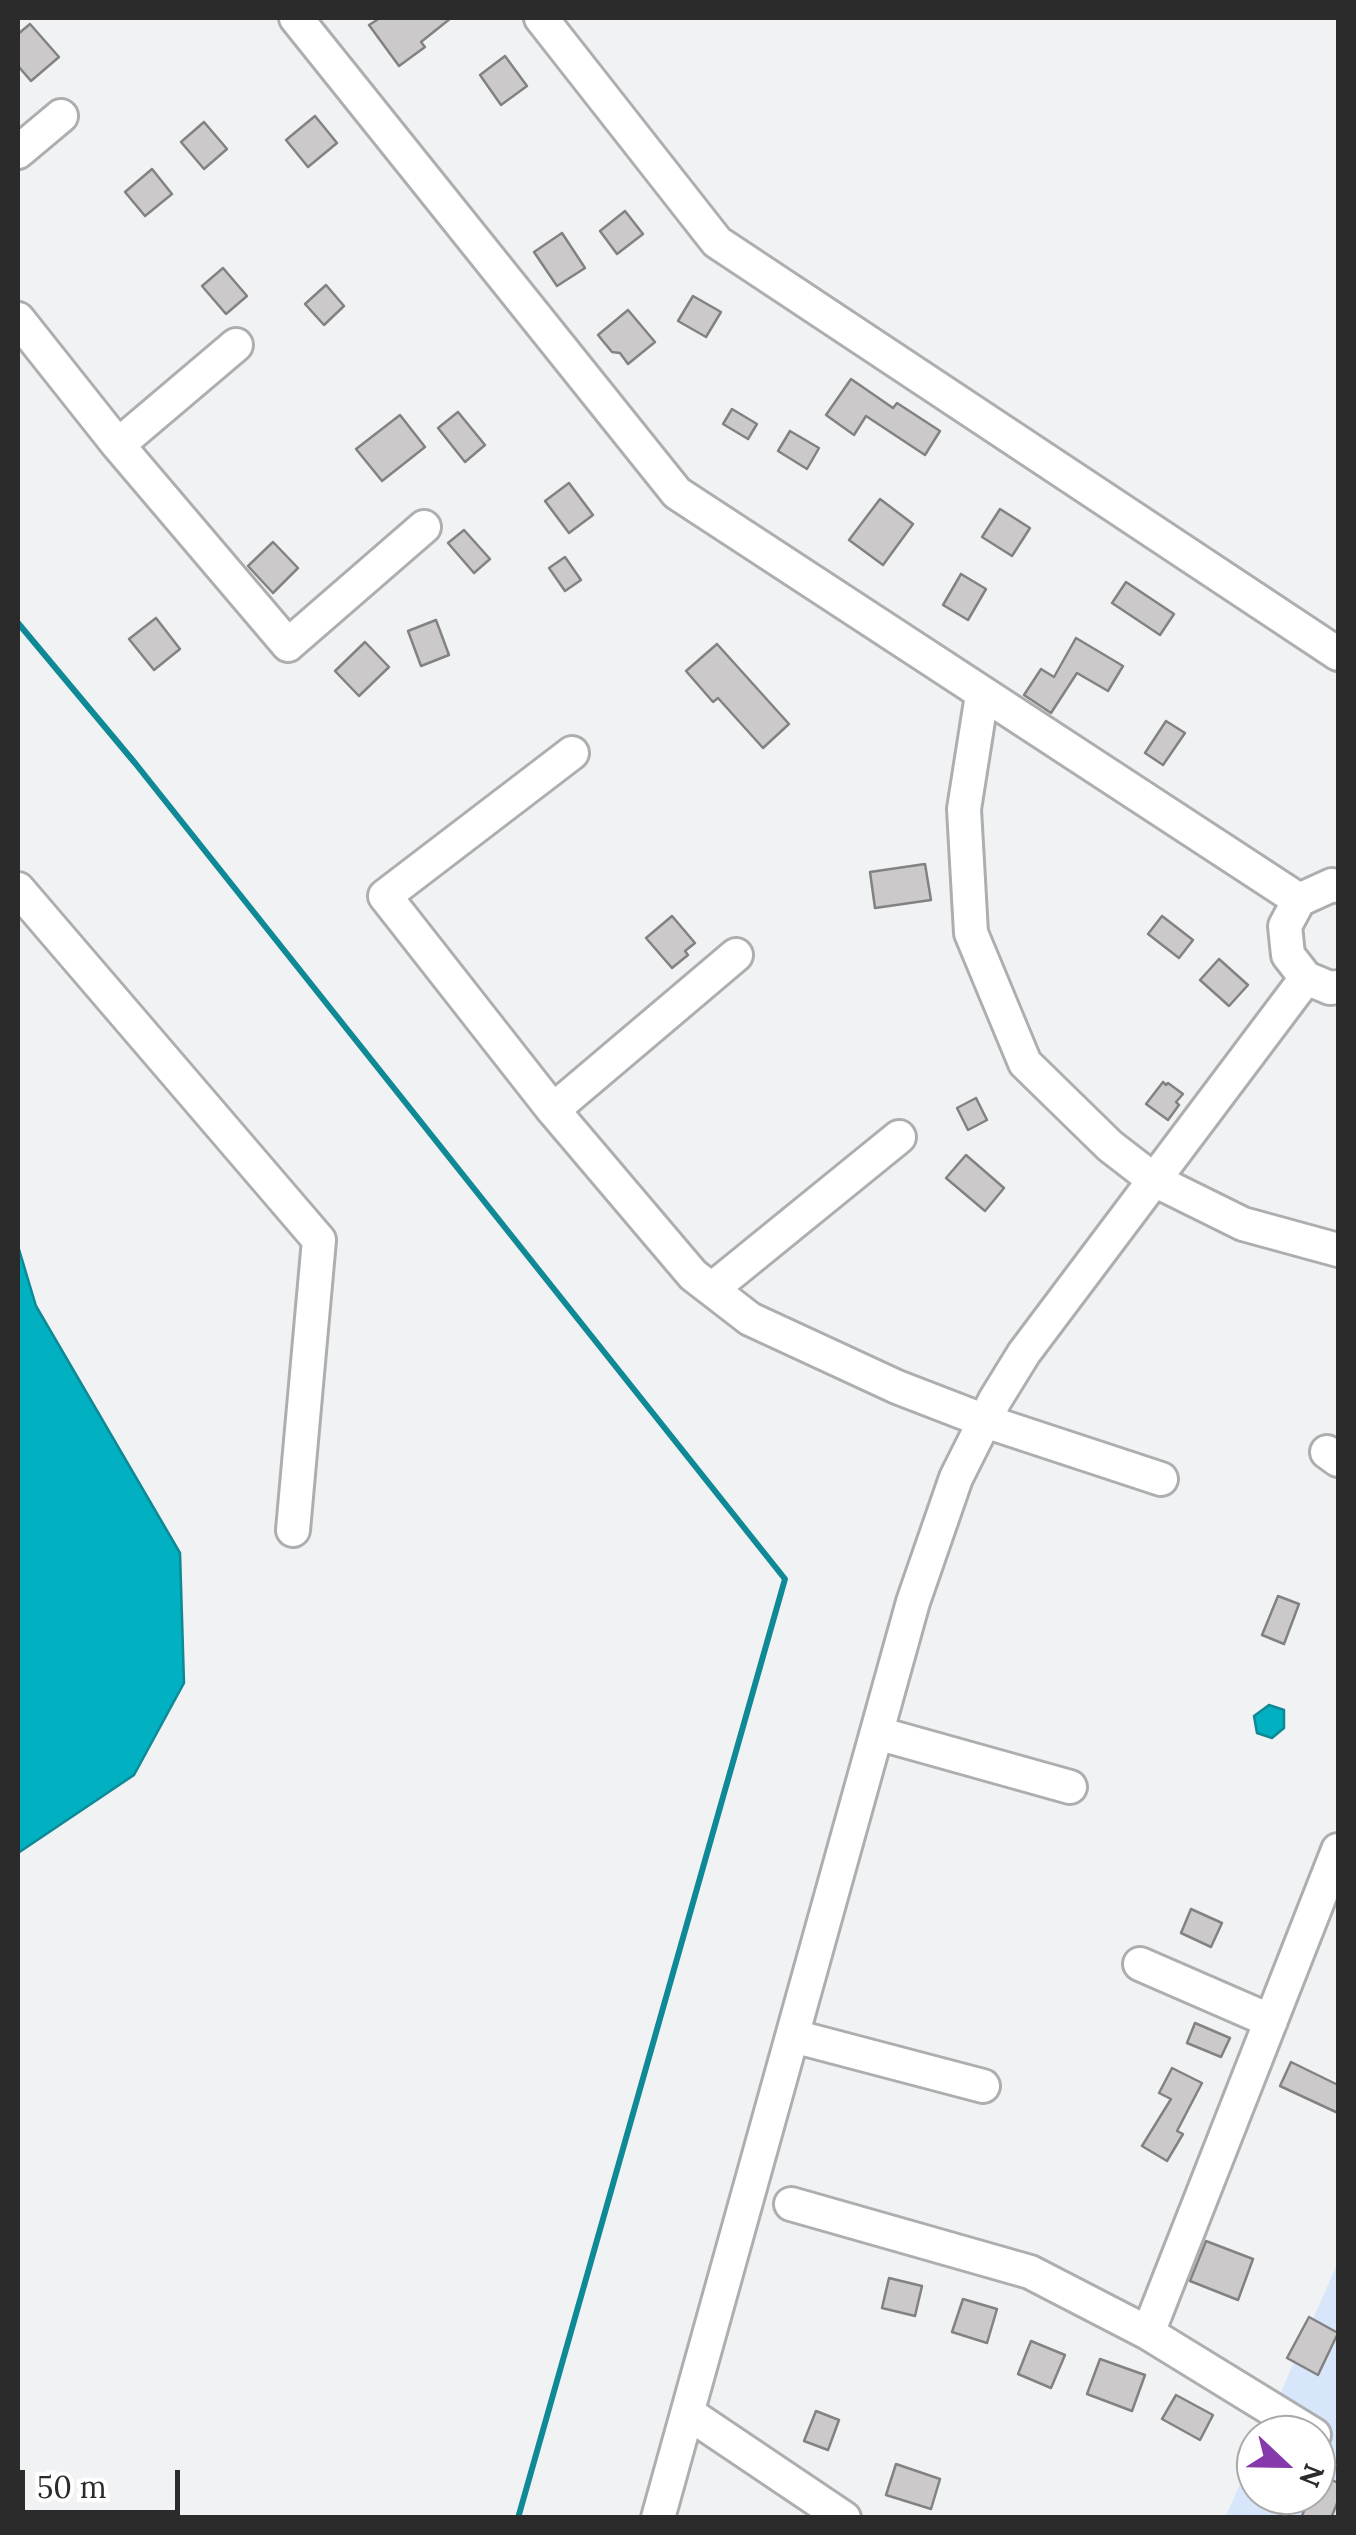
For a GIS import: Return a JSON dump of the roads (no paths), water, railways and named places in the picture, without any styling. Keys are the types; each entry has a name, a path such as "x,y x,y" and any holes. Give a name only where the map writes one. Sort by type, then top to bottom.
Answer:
{"street":[{"path":"296,18 676,493 1299,900"},
{"path":"541,18 717,242 1338,654"},
{"path":"18,152 61,116"},
{"path":"18,319 288,645 424,528"},
{"path":"118,444 236,345"},
{"path":"982,695 964,809 971,933 1025,1063 1110,1146 1154,1180 1244,1224 1338,1250"},
{"path":"572,754 386,896 553,1110 693,1275 750,1319 897,1387 985,1421 1160,1479"},
{"path":"1338,886 1332,884 1299,900 1285,926 1288,955 1306,978 1330,988 1338,987"},
{"path":"18,888 319,1240 293,1530"},
{"path":"553,1110 736,955"},
{"path":"658,2518 913,1602 956,1478 1024,1353 1306,978"},
{"path":"712,1289 898,1138"},
{"path":"877,1733 1070,1787"},
{"path":"1148,2333 1338,1850"},
{"path":"1140,1964 1271,2021"},
{"path":"793,2036 983,2086"},
{"path":"791,2204 1030,2272 1148,2333 1281,2415"},
{"path":"688,2412 844,2518"}],"water":[{"path":"18,1246 36,1306 180,1553 184,1683 134,1775 18,1853"},
{"path":"1269,1705 1284,1710 1284,1728 1272,1738 1257,1733 1254,1716"}],"waterway":[{"path":"18,623 135,763 785,1579 518,2518"}]}
